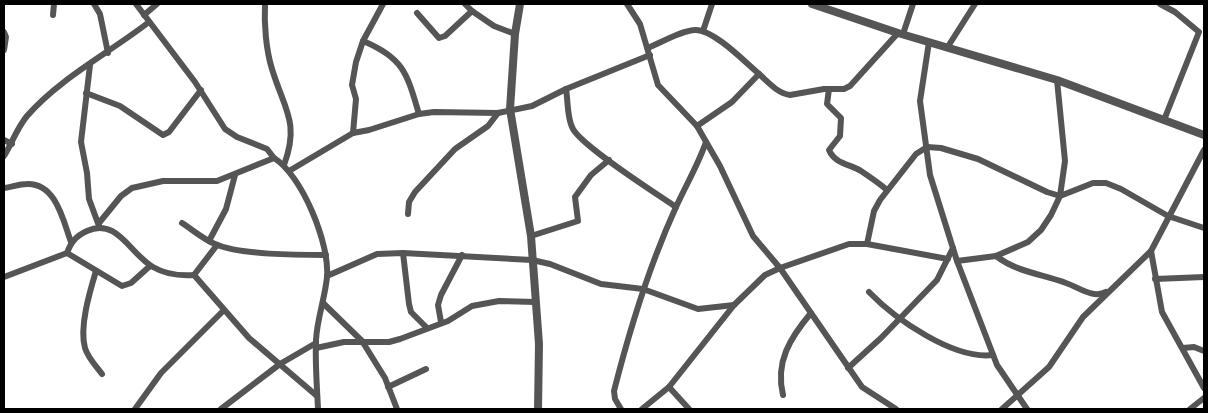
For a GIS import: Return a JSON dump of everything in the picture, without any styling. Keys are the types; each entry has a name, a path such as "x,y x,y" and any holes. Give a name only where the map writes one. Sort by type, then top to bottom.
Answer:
{"street":[{"path":"53,15 54,4"},
{"path":"94,4 100,14 108,52"},
{"path":"136,4 200,90 225,129 237,137 267,149 289,171 314,216 326,255 327,276 316,346 318,409"},
{"path":"144,15 157,4"},
{"path":"265,4 271,68 289,112 292,131 290,148 284,166"},
{"path":"353,134 356,99 352,85 364,41 383,4"},
{"path":"465,4 494,26 515,34"},
{"path":"520,4 515,34 510,109 530,236 539,344 538,409"},
{"path":"626,4 640,24 658,85 697,126 753,236 780,268 862,387 896,409"},
{"path":"703,31 712,4"},
{"path":"812,4 901,34 1058,80 1204,135"},
{"path":"289,171 353,134 419,114 434,112 498,113 532,106 688,32 703,31 724,44 766,82 785,94 844,89 856,82 880,51 901,34 913,4"},
{"path":"947,48 975,4"},
{"path":"1160,4 1175,12 1199,32 1164,120"},
{"path":"417,14 436,36 442,38 472,11"},
{"path":"4,156 12,144 18,128 28,115 71,77 149,22"},
{"path":"4,32 6,37 4,50"},
{"path":"364,41 390,54 401,67 419,114"},
{"path":"929,42 920,101 930,175 957,261 992,355 1027,409"},
{"path":"90,64 81,142 87,173 89,199 92,211 99,225 115,233 150,266 168,273 194,275 223,311 249,338 317,396"},
{"path":"697,126 732,102 759,74"},
{"path":"957,261 996,256 1036,237 1060,196 1065,161 1058,80"},
{"path":"566,89 572,128 590,146 676,207"},
{"path":"829,89 827,104 841,118 840,136 829,150 831,154 834,158 860,170 887,190"},
{"path":"86,93 120,106 163,135 169,132 200,90"},
{"path":"408,214 409,202 415,192 455,149 488,126 498,113"},
{"path":"4,140 12,144"},
{"path":"621,409 615,399 614,391 643,289 676,207 695,170 706,142"},
{"path":"867,244 874,211 887,190 916,154 927,146 941,148 978,159 1060,196 1093,183 1106,183 1121,188 1168,216 1204,228"},
{"path":"1002,409 1018,397 1049,367 1083,317 1110,290 1131,273 1151,251 1204,150"},
{"path":"4,277 67,253 71,242 99,225 121,196 132,188 163,181 217,181 274,158"},
{"path":"530,236 578,220 575,197 578,191 590,175 609,160"},
{"path":"209,241 226,209 235,175"},
{"path":"4,188 29,184 50,193 55,200 71,242"},
{"path":"182,223 217,245 268,253 326,255"},
{"path":"642,409 669,387 734,305 765,276 780,268 849,244 867,244 948,259"},
{"path":"194,275 217,245"},
{"path":"848,368 937,280 953,248"},
{"path":"1151,251 1154,279 1162,312 1184,348 1184,356 1204,388"},
{"path":"67,253 96,271 126,286 150,266"},
{"path":"403,253 411,312 426,327"},
{"path":"327,276 377,254 462,255 532,260 550,264 601,284 643,289 698,309 734,305"},
{"path":"441,322 438,305 441,295 462,255"},
{"path":"996,256 1021,271 1066,283 1092,293 1102,294 1110,290"},
{"path":"96,271 87,305 84,340 85,349 102,374"},
{"path":"1154,279 1204,277"},
{"path":"870,292 899,319 926,335 965,352 981,356 992,355"},
{"path":"221,409 280,364 316,346 362,341 389,342 410,336 426,327 448,321 472,306 499,301 536,302"},
{"path":"322,303 362,341 379,368 397,409"},
{"path":"134,409 161,373 223,311"},
{"path":"783,395 779,378 783,356 793,334 811,313"},
{"path":"1184,348 1194,347 1204,351"},
{"path":"388,387 426,369"},
{"path":"669,387 689,409"},
{"path":"1190,409 1204,398"}]}
